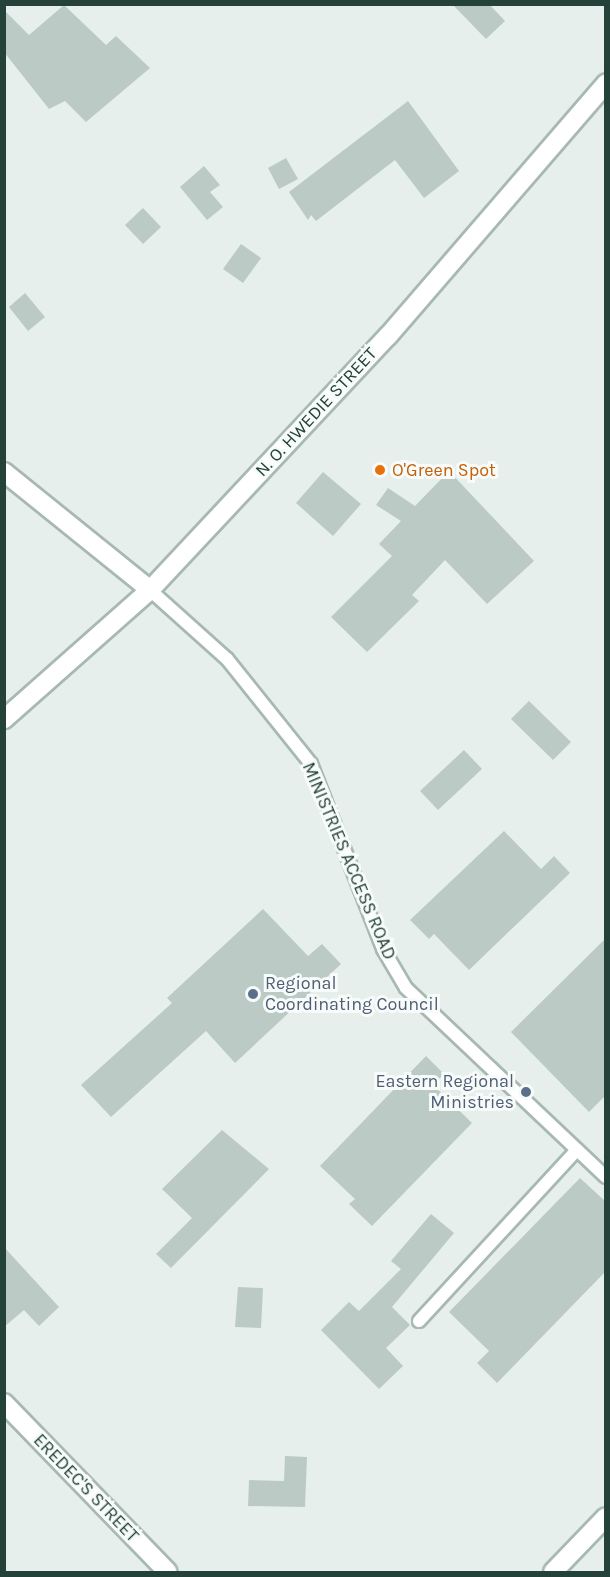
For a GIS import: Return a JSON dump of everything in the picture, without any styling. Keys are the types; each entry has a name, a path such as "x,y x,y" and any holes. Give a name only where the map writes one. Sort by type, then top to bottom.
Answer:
{"street":[{"name":"N. O. HWEDIE STREET","path":"4,719 150,590 388,336 606,83"},
{"path":"4,472 150,590"},
{"name":"EREDEC'S STREET","path":"4,1403 168,1572"},
{"path":"553,1572 606,1517"}],"lane":[{"name":"MINISTRIES ACCESS ROAD","path":"150,590 227,659 311,764 383,949 406,988 606,1177"},
{"path":"419,1321 577,1150"}],"building":[{"path":"452,4 489,4 505,21 486,39"},
{"path":"64,5 106,45 116,36 150,68 86,122 65,101 49,109 4,52 4,10 29,35"},
{"path":"408,101 459,171 424,198 395,160 316,221 311,215 308,220 289,192"},
{"path":"286,158 298,179 279,189 268,168"},
{"path":"204,166 220,185 210,192 223,207 207,220 180,187"},
{"path":"143,208 161,227 143,244 125,225"},
{"path":"241,244 261,258 243,283 223,269"},
{"path":"25,293 45,317 28,331 9,307"},
{"path":"449,471 534,561 487,604 445,560 412,595 419,601 367,652 331,617 392,556 379,544 401,521 376,505 388,488 415,506"},
{"path":"323,472 361,504 333,536 296,503"},
{"path":"529,701 571,742 553,760 511,719"},
{"path":"464,750 482,769 438,810 420,791"},
{"path":"504,831 541,869 554,856 570,873 469,970 434,934 429,939 410,920"},
{"path":"263,909 308,956 322,944 341,964 235,1063 206,1031 111,1117 81,1085 172,1003 167,998"},
{"path":"606,938 606,1095 589,1112 511,1032"},
{"path":"426,1056 444,1074 433,1085 472,1123 372,1226 349,1204 355,1199 320,1166"},
{"path":"222,1130 269,1169 171,1268 156,1254 192,1218 162,1189"},
{"path":"580,1178 606,1202 606,1271 497,1383 477,1363 489,1351 449,1312"},
{"path":"431,1214 454,1233 392,1307 410,1325 386,1348 403,1366 379,1389 321,1330 349,1302 359,1311 401,1269 391,1261"},
{"path":"4,1247 59,1307 39,1326 24,1310 4,1327"},
{"path":"238,1287 263,1288 261,1328 235,1327"},
{"path":"285,1456 307,1457 305,1507 248,1506 249,1480 284,1481"}],"place":[{"name":"O'Green Spot","path":"380,470"},
{"name":"Regional Coordinating Council","path":"253,994"},
{"name":"Eastern Regional Ministries","path":"526,1092"}]}
